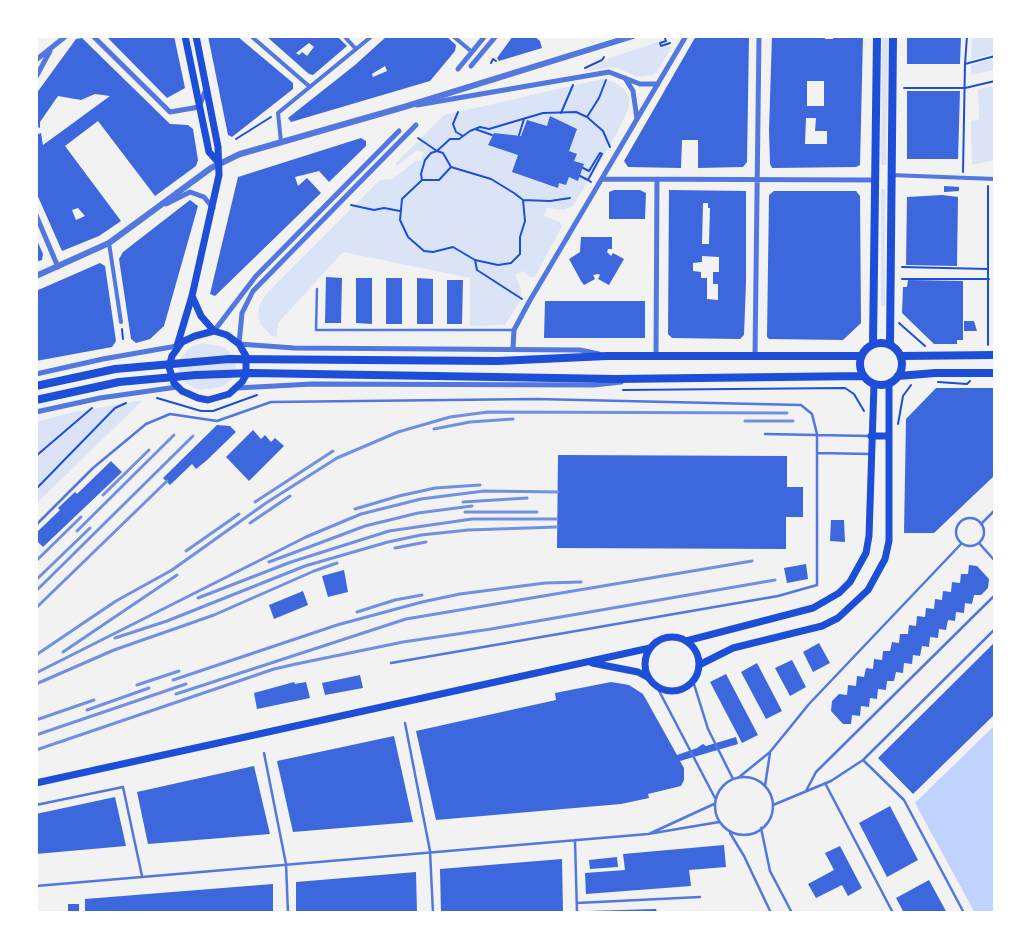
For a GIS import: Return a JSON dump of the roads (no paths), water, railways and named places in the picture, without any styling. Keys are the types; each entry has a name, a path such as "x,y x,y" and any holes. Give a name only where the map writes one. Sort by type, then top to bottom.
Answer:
{"main road":[{"path":"185,36 209,152 219,163"},
{"path":"177,346 195,336 214,332 227,335 239,344 246,356 246,374 237,388 219,398 208,400 192,396 177,387 169,367 192,296 218,184 218,146 196,36"},
{"path":"873,344 877,36"},
{"path":"890,344 873,344 865,349 861,356 860,367 863,376 874,384 889,384 898,376 902,368 901,356 890,344 893,36"},
{"path":"192,296 196,307 214,332"},
{"path":"36,386 115,369 229,359 498,360 607,356 861,356"},
{"path":"901,356 995,356"},
{"path":"898,376 935,373 995,374"},
{"path":"36,400 119,382 205,374 661,378 863,376"},
{"path":"649,678 645,663 650,648 656,642 671,637 686,641 813,608 839,594 859,568 866,553 870,519 874,384"},
{"path":"699,665 733,648 805,631 838,618 854,605 877,576 887,550 891,521 887,435 889,384"},
{"path":"871,436 887,435"},
{"path":"589,663 638,672 649,678 657,687 672,691 680,690 693,681 699,665 696,651 686,641"},
{"path":"36,783 589,663 650,648"}],"street":[{"path":"36,60 50,51 66,36"},
{"path":"94,36 170,112 199,107 206,88"},
{"path":"251,36 310,87"},
{"path":"344,36 356,49"},
{"path":"280,142 278,113 372,36"},
{"path":"453,36 472,52"},
{"path":"458,69 485,36"},
{"path":"472,66 496,36"},
{"path":"36,276 109,243 219,163 240,154 404,107 633,36"},
{"path":"513,348 514,330 686,36"},
{"path":"755,355 759,36"},
{"path":"36,77 50,51"},
{"path":"404,107 609,72 640,84 658,84"},
{"path":"625,78 633,91 637,120"},
{"path":"416,125 253,291 242,313 239,344 294,348 513,348 580,350 607,356"},
{"path":"214,332 256,276 399,131"},
{"path":"891,175 995,179"},
{"path":"602,179 875,180"},
{"path":"656,356 657,179"},
{"path":"160,206 190,192 204,197 213,208"},
{"path":"36,215 58,267"},
{"path":"109,243 121,322"},
{"path":"36,374 103,359 177,346"},
{"path":"237,388 312,384 594,385 661,378"},
{"path":"36,412 100,398 177,387"}],"lane":[{"path":"317,290 316,330 514,330"},
{"path":"36,525 93,468 146,424 170,414 217,421 271,402 536,399 800,405 812,414 817,453 817,585 778,596 391,663"},
{"path":"765,434 871,436"},
{"path":"817,453 871,454"},
{"path":"981,524 995,510"},
{"path":"973,518 981,524 984,534 979,543 970,546 961,544 956,534 959,522 973,518"},
{"path":"979,543 995,561"},
{"path":"738,778 770,752 809,704 961,544"},
{"path":"806,791 816,772 995,595"},
{"path":"772,805 825,784 864,760 995,629"},
{"path":"693,681 708,728 733,779"},
{"path":"657,687 716,799"},
{"path":"405,722 430,851 433,913"},
{"path":"764,786 770,752"},
{"path":"264,753 286,864 288,913"},
{"path":"864,760 904,800 964,913"},
{"path":"730,831 743,835 750,834 761,828 769,820 772,805 771,795 764,786 755,780 733,779 719,791 715,804 720,822 730,831 771,913"},
{"path":"825,784 893,913"},
{"path":"36,805 123,787 142,876"},
{"path":"648,834 715,804"},
{"path":"36,886 430,851 648,834 720,822"},
{"path":"761,828 770,871 792,913"},
{"path":"575,840 577,913"},
{"path":"577,903 700,897"}],"water":[{"path":"995,725 995,913 975,913 915,803"}],"railway":[{"path":"36,655 116,601 172,570 266,503 337,458 398,432 450,417 488,412 787,413"},
{"path":"434,429 470,422 513,419"},
{"path":"745,421 793,421"},
{"path":"77,531 174,435"},
{"path":"36,591 193,436"},
{"path":"103,495 149,450"},
{"path":"255,502 333,451"},
{"path":"36,608 167,481"},
{"path":"355,509 435,488 480,485"},
{"path":"36,673 306,537 361,514 421,499 484,491 558,492"},
{"path":"250,523 290,496"},
{"path":"463,502 527,498"},
{"path":"269,562 365,526 418,513 472,506"},
{"path":"465,512 537,512"},
{"path":"186,551 239,514"},
{"path":"36,561 81,517"},
{"path":"198,598 291,562 389,531 472,519 557,519"},
{"path":"115,638 167,621 305,566 388,542 421,535 468,530 557,527"},
{"path":"36,580 90,528"},
{"path":"395,548 426,542"},
{"path":"176,694 406,619 752,561"},
{"path":"36,684 114,650 214,615 314,571 337,563"},
{"path":"63,652 177,575"},
{"path":"36,750 274,669 403,642 491,629 775,580"},
{"path":"173,680 337,625 422,602 460,594 545,583 581,582"},
{"path":"357,612 395,600 422,595"},
{"path":"137,685 179,671"},
{"path":"36,735 186,684"},
{"path":"87,710 149,688"},
{"path":"36,720 94,700"}]}
